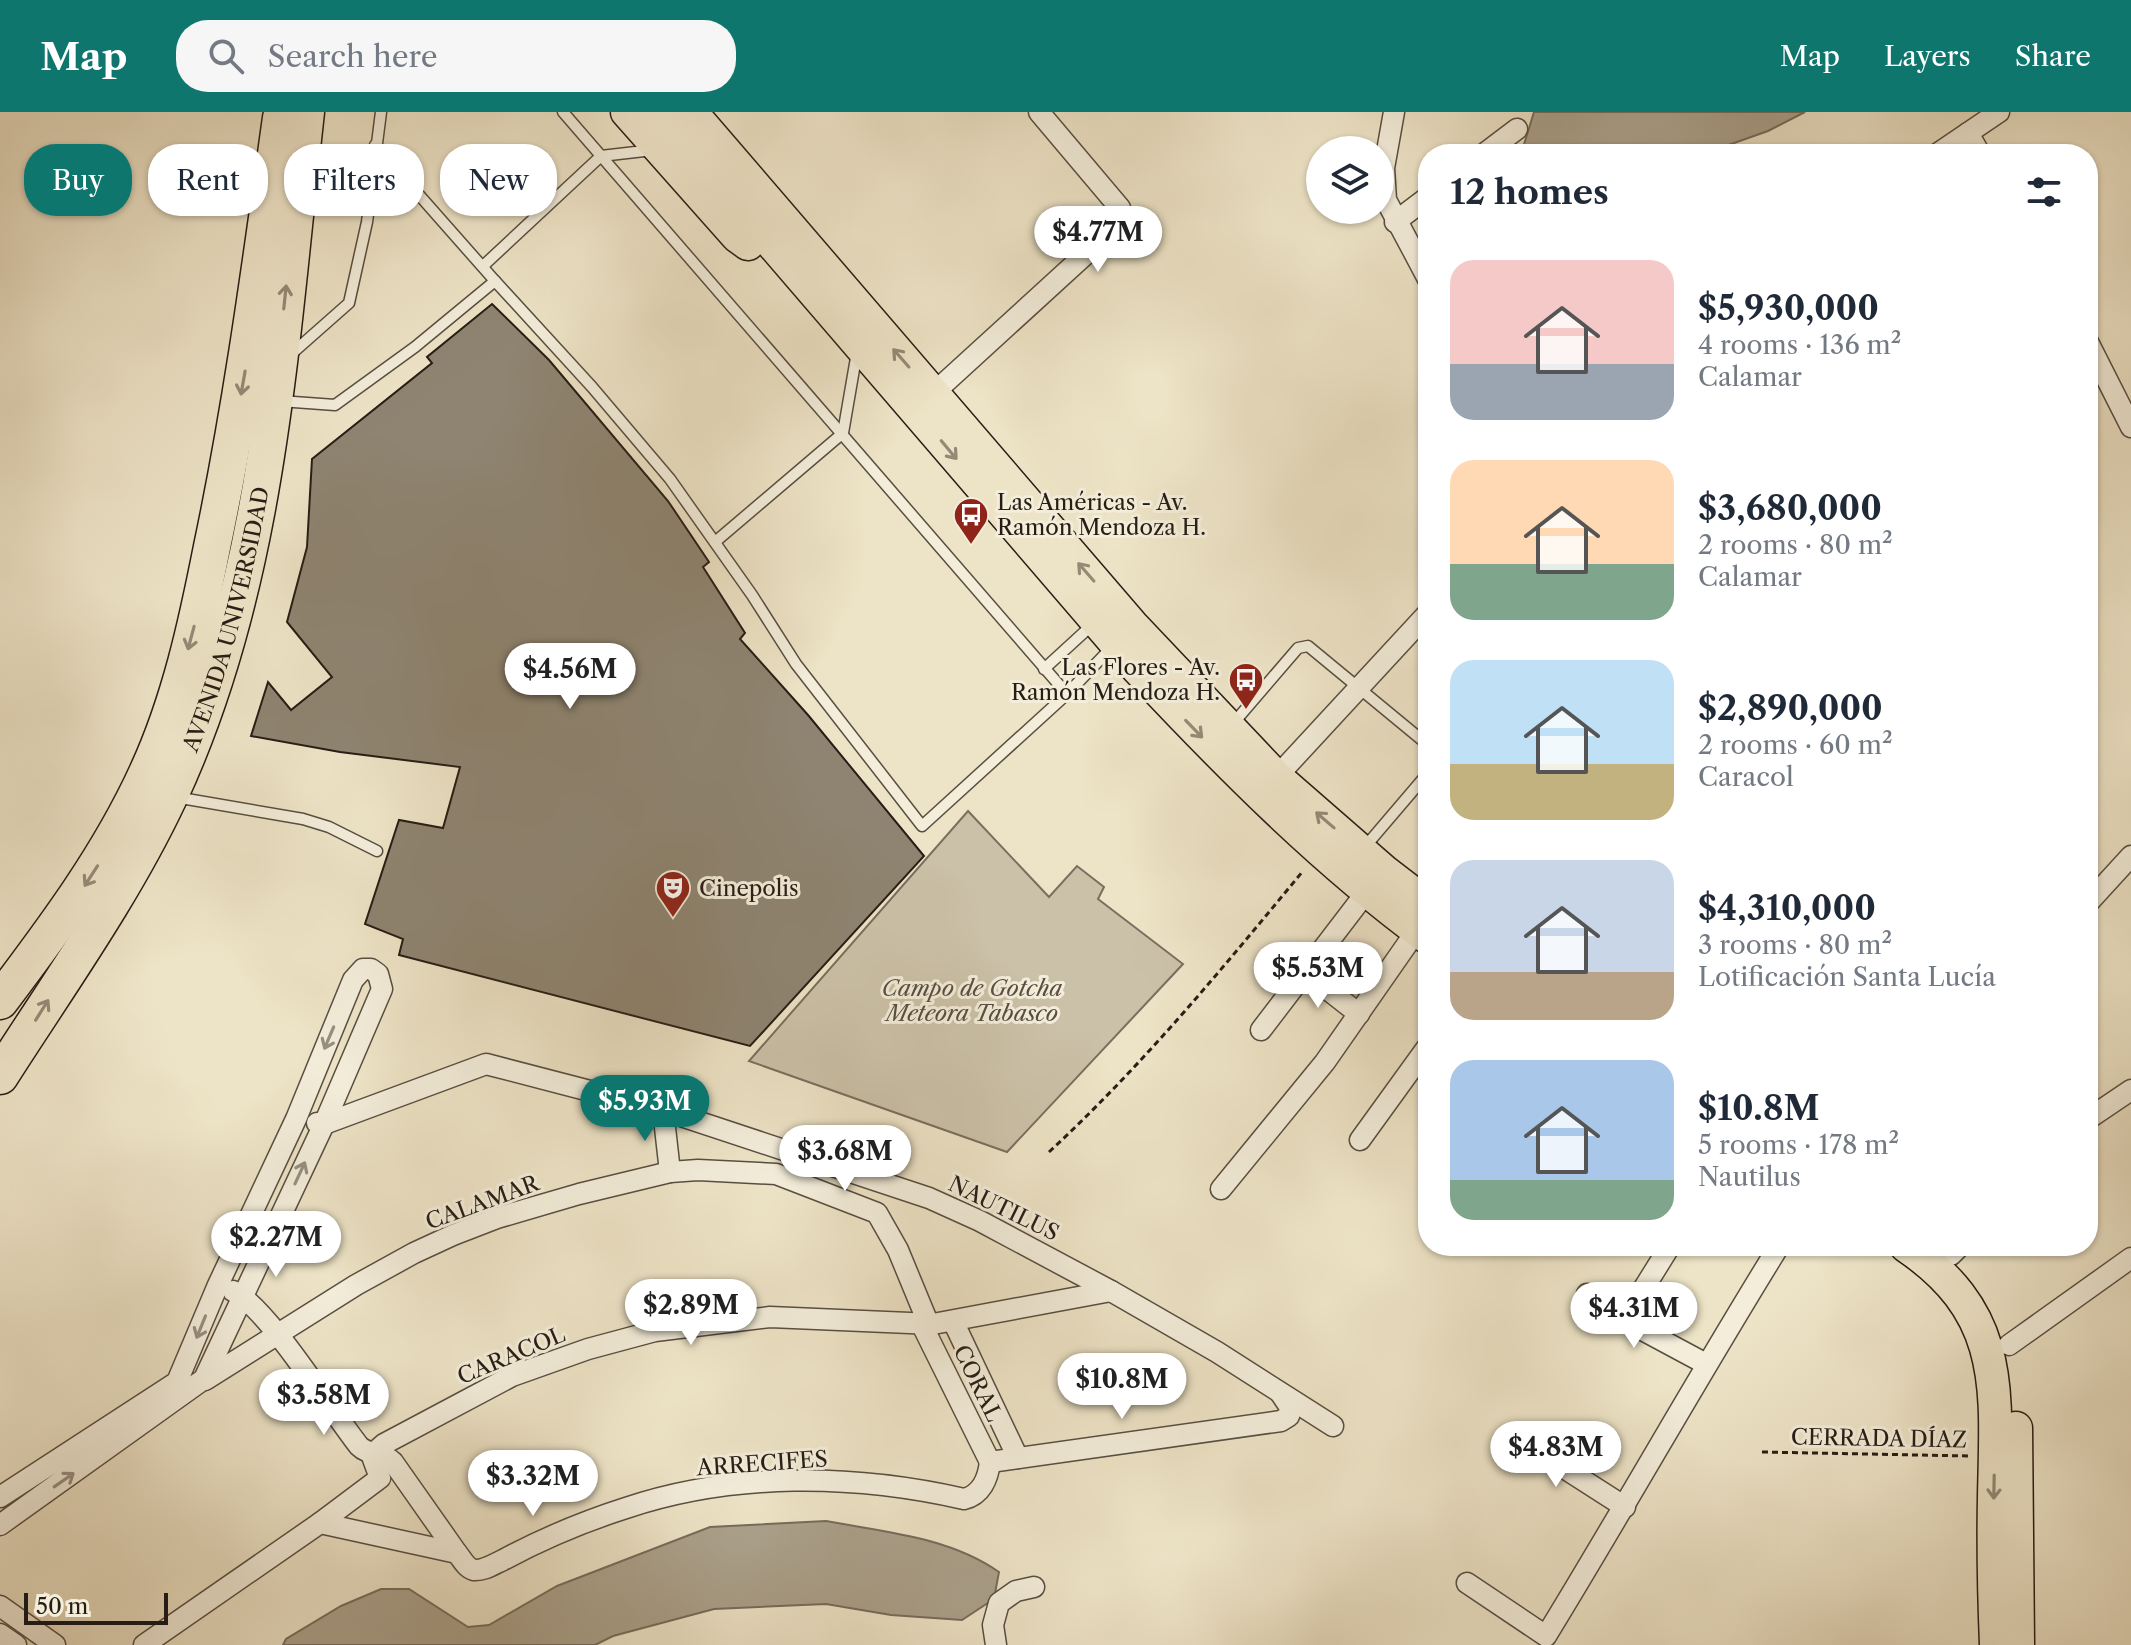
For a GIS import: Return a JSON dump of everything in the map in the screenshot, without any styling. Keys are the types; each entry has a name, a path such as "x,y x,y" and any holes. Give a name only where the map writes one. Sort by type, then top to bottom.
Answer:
{"highway":[{"name":"AVENIDA UNIVERSIDAD","path":"0,1001 107,850 149,770 176,693 200,605 231,448 282,112"},
{"name":"AVENIDA UNIVERSIDAD","path":"0,1076 126,876 169,795 199,723 235,613 253,532 277,366 306,112"}],"main road":[{"path":"627,112 737,236 806,285"},
{"path":"659,112 858,346 933,408"},
{"path":"691,112 1114,624 1200,736 1362,851 1418,917"},
{"path":"1114,624 1230,728 1268,786 1321,850 1368,890 1418,920"},
{"path":"1920,1256 1938,1269 1954,1287 1980,1329 1991,1363 1995,1386 1993,1556 1996,1645"},
{"path":"1956,1256 1987,1296 2009,1345 2017,1394 2018,1645"}],"street":[{"path":"933,408 1122,221 1120,208 1039,112"},
{"path":"1394,112 1384,178 1386,200 1418,262"},
{"path":"1952,144 1999,112"},
{"path":"1497,144 1517,129"},
{"path":"1968,133 1974,144"},
{"path":"1395,222 1418,205"},
{"path":"2098,362 2131,427"},
{"path":"1268,786 1418,624"},
{"path":"2098,892 2131,856"},
{"path":"1261,1030 1368,890"},
{"path":"1221,1189 1325,1062 1418,932"},
{"path":"0,1497 177,1382 218,1285 296,1119 353,980 363,969 371,969 378,974 382,989 324,1124 208,1372 199,1384"},
{"path":"1304,971 1359,1014"},
{"path":"1360,1140 1418,1060"},
{"name":"NAUTILUS","path":"324,1124 486,1064 663,1110 929,1198 980,1221 1111,1291 1333,1426"},
{"path":"2098,1112 2131,1090"},
{"path":"663,1110 670,1172"},
{"path":"296,1119 324,1124"},
{"name":"CALAMAR","path":"0,1525 199,1384 382,1270 469,1229 552,1202 670,1172 710,1169 776,1174 877,1213 904,1262 926,1325"},
{"path":"1624,1320 1664,1256"},
{"path":"1467,1583 1546,1636 1773,1256"},
{"path":"2009,1345 2131,1258"},
{"path":"218,1285 243,1297 277,1335 359,1446 393,1462 457,1553"},
{"name":"CARACOL","path":"374,1455 384,1444 429,1418 512,1376 621,1339 691,1325 770,1317 926,1325 1111,1291"},
{"path":"1587,1294 1624,1320 1706,1364"},
{"name":"CORAL","path":"953,1321 1018,1458"},
{"name":"CORAL","path":"926,1325 990,1462"},
{"path":"990,1462 1281,1421 1289,1416 1291,1409 1275,1389"},
{"path":"1511,1434 1625,1507"},
{"path":"144,1645 380,1478 374,1455"},
{"name":"ARRECIFES","path":"320,1523 457,1553 468,1567 483,1569 557,1531 669,1496 722,1486 793,1482 858,1483 969,1498 981,1488 990,1462"},
{"path":"996,1645 993,1625 999,1603 1016,1591 1034,1587"},
{"path":"0,1606 55,1645"},
{"path":"0,1634 16,1645"}],"lane":[{"path":"375,144 381,112"},
{"path":"563,112 1067,694"},
{"path":"483,266 601,156 660,149"},
{"path":"424,200 655,462 715,542 796,664 922,826 1067,694 1114,624"},
{"path":"277,366 349,303 368,216"},
{"path":"272,401 335,405 415,347 495,281"},
{"path":"715,542 843,433 858,346"},
{"path":"1044,669 1114,624"},
{"path":"1230,728 1298,648 1304,645 1418,737"},
{"path":"1362,851 1418,785"},
{"path":"169,795 303,819 329,827 377,851"}],"path":[{"path":"1049,1152 1106,1099 1168,1032 1321,850"},
{"name":"CERRADA DÍAZ","path":"1762,1452 1995,1457"}],"green space":[{"name":"Campo de Gotcha Meteora Tabasco","path":"968,811 1049,897 1077,866 1104,887 1098,899 1183,964 1007,1152 749,1061"}],"shaded area":[{"path":"1534,112 1805,112 1768,131 1731,144 1524,144"},
{"path":"826,1521 938,1543 980,1560 999,1572 994,1599 962,1620 891,1615 826,1604 714,1609 613,1636 595,1645 283,1645 286,1639 341,1606 381,1589 409,1589 468,1627 489,1625 557,1586 710,1527"}],"building":[{"path":"492,304 549,360 668,501 709,562 703,567 745,633 740,639 808,715 924,856 750,1046 399,955 403,939 365,924 399,820 443,828 460,767 340,752 251,736 268,682 291,710 332,677 287,622 307,547 312,459 432,363 427,357"}],"place":[{"name":"Las Américas - Av. Ramón Mendoza H.","path":"971,546"},
{"name":"Las Flores - Av. Ramón Mendoza H.","path":"1246,711"},
{"name":"Cinepolis","path":"673,919"}]}
